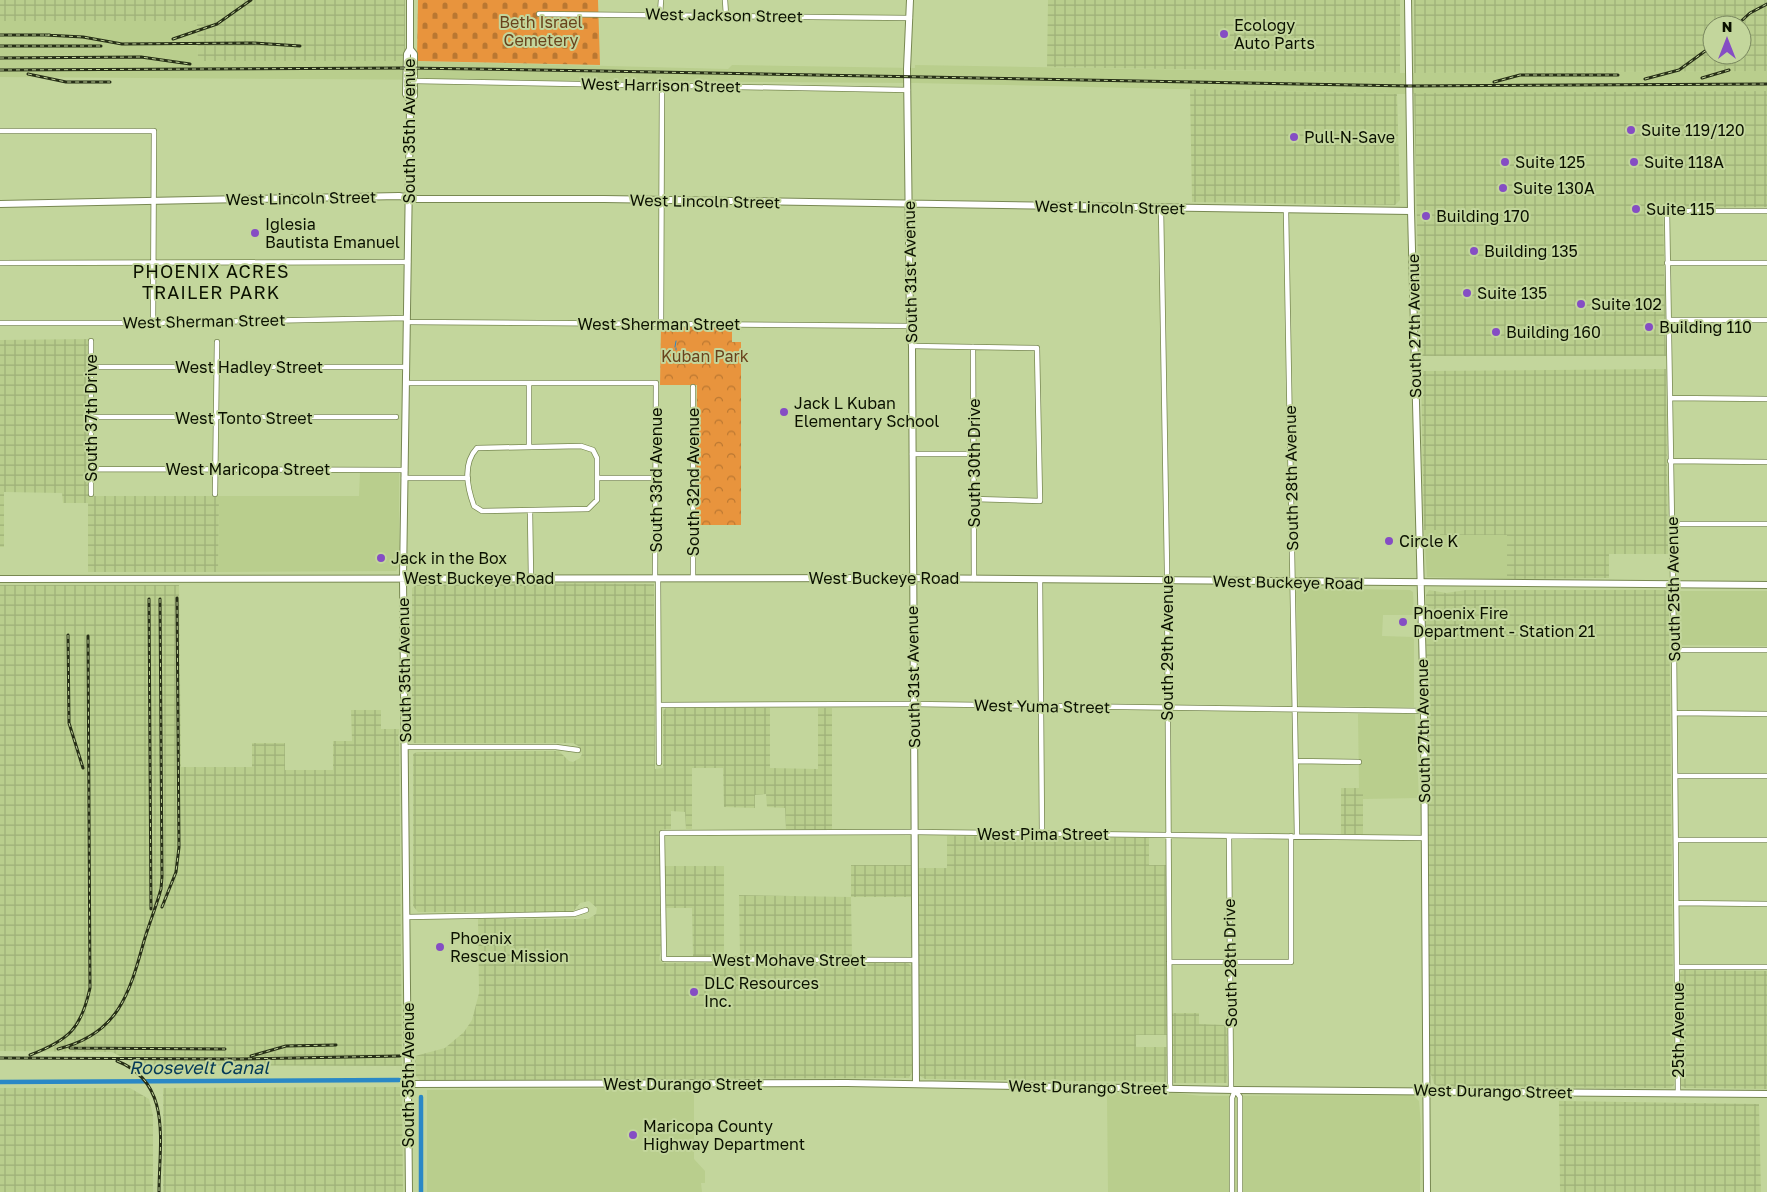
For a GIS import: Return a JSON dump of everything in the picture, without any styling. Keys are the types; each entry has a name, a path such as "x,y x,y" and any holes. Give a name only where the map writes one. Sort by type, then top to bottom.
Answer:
{"main road":[{"name":"South 35th Avenue","path":"409,1192 403,578 410,100 406,94 407,54 410,49 410,0"},
{"name":"South 31st Avenue","path":"910,0 906,69 908,90 910,326 912,346 915,826 913,832 916,1084"},
{"name":"South 27th Avenue","path":"1408,0 1411,211 1424,711 1427,1192"},
{"path":"410,49 414,54 414,96 410,100"},
{"name":"West Lincoln Street","path":"0,204 399,196 408,198 1411,211"},
{"name":"West Buckeye Road","path":"0,579 913,578 1293,583 1767,585"},
{"name":"West Durango Street","path":"408,1084 916,1084 1233,1090 1767,1094"}],"street":[{"path":"660,14 661,0"},
{"path":"725,0 726,15"},
{"name":"West Jackson Street","path":"539,14 910,18"},
{"name":"West Harrison Street","path":"414,81 908,90"},
{"path":"661,324 660,200 662,85"},
{"path":"0,131 154,131 153,323"},
{"name":"South 29th Avenue","path":"1161,208 1168,708 1170,1088"},
{"name":"South 28th Avenue","path":"1230,962 1291,962 1296,761 1286,210"},
{"name":"South 25th Avenue","path":"1677,967 1667,212 1767,212"},
{"path":"0,262 408,262"},
{"path":"1667,263 1767,263"},
{"name":"West Sherman Street","path":"0,323 407,320 910,326"},
{"path":"1669,320 1767,320"},
{"name":"South 37th Drive","path":"91,341 91,494"},
{"path":"216,494 217,342"},
{"path":"912,346 1038,348 1040,500 974,500"},
{"name":"South 30th Drive","path":"973,347 974,579"},
{"name":"West Hadley Street","path":"91,367 406,367"},
{"path":"406,383 529,383 529,448"},
{"name":"South 33rd Avenue","path":"529,383 656,383 655,478 659,764"},
{"name":"South 32nd Avenue","path":"693,387 693,578"},
{"path":"1670,398 1767,399"},
{"name":"West Tonto Street","path":"91,417 396,418"},
{"path":"580,446 593,450 597,458 596,500 588,509 482,510 474,506 469,493 469,456 477,448 529,448 580,446"},
{"path":"912,454 974,454"},
{"path":"1670,462 1767,462"},
{"name":"West Maricopa Street","path":"91,469 404,470"},
{"path":"404,478 468,478"},
{"path":"597,478 655,478"},
{"path":"530,511 532,578"},
{"path":"1671,524 1767,524"},
{"path":"1040,580 1042,834"},
{"path":"1674,650 1767,650"},
{"name":"West Yuma Street","path":"659,705 913,704 1424,711"},
{"path":"1675,713 1767,714"},
{"path":"406,748 556,747 578,750"},
{"path":"1296,761 1359,762"},
{"path":"1675,776 1767,776"},
{"name":"West Pima Street","path":"664,959 662,833 913,832 1424,838"},
{"name":"South 28th Drive","path":"1229,836 1233,1090"},
{"path":"1676,840 1767,840"},
{"path":"1676,903 1767,904"},
{"path":"407,917 574,914 586,910"},
{"name":"West Mohave Street","path":"664,959 915,960"},
{"path":"1169,962 1230,962"},
{"path":"1677,967 1767,967"},
{"name":"25th Avenue","path":"1677,967 1678,1093"},
{"path":"1232,1192 1233,1090"},
{"path":"1233,1090 1240,1097 1240,1192"}],"shaded area":[{"path":"0,0 405,0 405,61 198,61 197,21 0,21"},
{"name":"Ecology Auto Parts","path":"1048,0 1400,0 1400,73 1047,67"},
{"path":"1414,0 1767,0 1767,71 1414,73"},
{"path":"0,21 197,21 198,61 405,61 728,69 732,65 915,68 915,65 1400,73 1767,71 1767,91 1397,94 915,83 0,77"},
{"name":"Pull-N-Save","path":"1190,89 1397,94 1400,200 1395,205 1192,202"},
{"path":"1767,91 1767,207 1663,208 1666,356 1420,356 1414,93"},
{"path":"90,339 89,496 219,496 218,572 88,572 88,503 63,503 62,493 4,492 4,547 0,547 0,340"},
{"path":"1666,369 1668,554 1609,554 1609,578 1507,579 1507,535 1440,535 1439,530 1424,530 1421,371"},
{"path":"360,472 399,473 399,566 396,571 218,572 219,496 359,496"},
{"path":"1424,530 1439,530 1440,535 1507,535 1507,579 1427,577"},
{"path":"533,583 654,584 655,769 663,768 663,711 666,708 770,708 770,768 818,769 818,708 832,708 832,830 786,829 785,808 767,807 766,794 755,795 755,808 724,807 723,768 692,768 692,829 686,829 685,812 671,811 671,829 660,830 661,948 659,960 663,963 908,963 911,966 912,1072 909,1078 420,1080 416,1076 415,1056 445,1048 464,1032 472,1020 479,993 478,919 588,919 596,914 597,908 589,901 580,903 573,912 418,912 413,906 413,754 417,752 559,751 569,761 573,762 580,758 582,754 580,747 573,743 414,743 412,739 412,588 417,585"},
{"path":"0,585 179,585 181,767 252,767 252,743 285,743 285,770 333,770 333,741 352,741 351,710 381,710 381,729 399,729 402,1066 138,1065 112,1052 0,1051"},
{"path":"1298,588 1410,590 1413,592 1414,615 1383,615 1382,636 1414,637 1414,707 1299,706 1296,592"},
{"path":"1429,590 1446,593 1466,590 1665,590 1669,594 1674,1085 1671,1088 1440,1087 1434,1084 1429,1068 1426,595"},
{"path":"1680,591 1767,591 1767,646 1679,645 1676,595"},
{"path":"1358,714 1415,714 1419,798 1363,799 1363,788 1359,788"},
{"path":"1341,788 1363,788 1363,834 1341,834"},
{"path":"947,836 1149,838 1149,865 1167,865 1167,1035 1136,1035 1136,1047 1168,1047 1166,1082 925,1079 920,1076 918,870 915,868 947,868"},
{"path":"851,865 911,865 911,897 851,897"},
{"path":"665,866 724,866 724,957 693,956 692,908 666,908"},
{"path":"739,895 851,897 852,957 740,957"},
{"path":"1683,970 1767,971 1767,1089 1685,1088 1681,1086 1680,973"},
{"path":"1172,1013 1199,1013 1199,1024 1227,1025 1227,1083 1173,1083"},
{"path":"402,1087 403,1192 163,1192 163,1088"},
{"path":"0,1088 130,1088 149,1099 153,1115 153,1192 0,1192"},
{"path":"694,1088 694,1159 705,1171 705,1183 701,1183 702,1192 427,1192 427,1090"},
{"path":"1110,1092 1176,1093 1201,1096 1413,1095 1419,1101 1421,1125 1420,1192 1108,1192 1107,1095"},
{"path":"1559,1101 1759,1104 1761,1192 1560,1192"}],"green space":[{"name":"Beth Israel Cemetery","path":"418,0 598,0 600,65 417,61"},
{"name":"Kuban Park","path":"661,326 732,327 732,342 741,342 741,525 696,525 697,385 660,385"}],"waterway":[{"path":"675,347 676,341"},
{"name":"Roosevelt Canal","path":"0,1082 399,1080"},
{"name":"Roosevelt Canal","path":"421,1097 421,1192"}],"railway":[{"path":"173,39 217,24 251,0"},
{"path":"1748,15 1767,4"},
{"path":"0,35 50,35"},
{"path":"45,35 83,37 122,44 253,43 300,46"},
{"path":"0,46 101,46"},
{"path":"1645,79 1679,70 1702,53"},
{"path":"0,58 141,57 190,64"},
{"path":"0,70 407,68 1409,86 1767,84"},
{"path":"1702,78 1729,70"},
{"path":"28,74 66,82 110,82"},
{"path":"1494,82 1520,75 1618,75"},
{"path":"162,907 176,872 179,847 177,598"},
{"path":"149,599 151,909"},
{"path":"58,1049 78,1042 95,1033 118,1010 133,979 161,889 160,599"},
{"path":"68,635 69,723 83,768"},
{"path":"30,1055 55,1044 71,1031 82,1014 90,988 88,636"},
{"path":"251,1056 286,1046 336,1045"},
{"path":"70,1048 225,1049"},
{"path":"0,1058 239,1059 400,1056"},
{"path":"117,1061 135,1071 147,1084 155,1099 159,1116 160,1135 159,1192"}],"place":[{"name":"Ecology Auto Parts","path":"1224,34"},
{"name":"Suite 119/120","path":"1631,130"},
{"name":"Pull-N-Save","path":"1294,137"},
{"name":"Suite 125","path":"1505,162"},
{"name":"Suite 118A","path":"1634,162"},
{"name":"Suite 130A","path":"1503,188"},
{"name":"Suite 115","path":"1636,209"},
{"name":"Building 170","path":"1426,216"},
{"name":"Iglesia Bautista Emanuel","path":"255,233"},
{"name":"Building 135","path":"1474,251"},
{"name":"Suite 135","path":"1467,293"},
{"name":"Suite 102","path":"1581,304"},
{"name":"Building 110","path":"1649,327"},
{"name":"Building 160","path":"1496,332"},
{"name":"Jack L Kuban Elementary School","path":"784,412"},
{"name":"Circle K","path":"1389,541"},
{"name":"Jack in the Box","path":"381,558"},
{"name":"Phoenix Fire Department - Station 21","path":"1403,622"},
{"name":"Phoenix Rescue Mission","path":"440,947"},
{"name":"DLC Resources Inc.","path":"694,992"},
{"name":"Maricopa County Highway Department","path":"633,1135"}],"district":[{"name":"PHOENIX ACRES TRAILER PARK","path":"211,281"}]}
